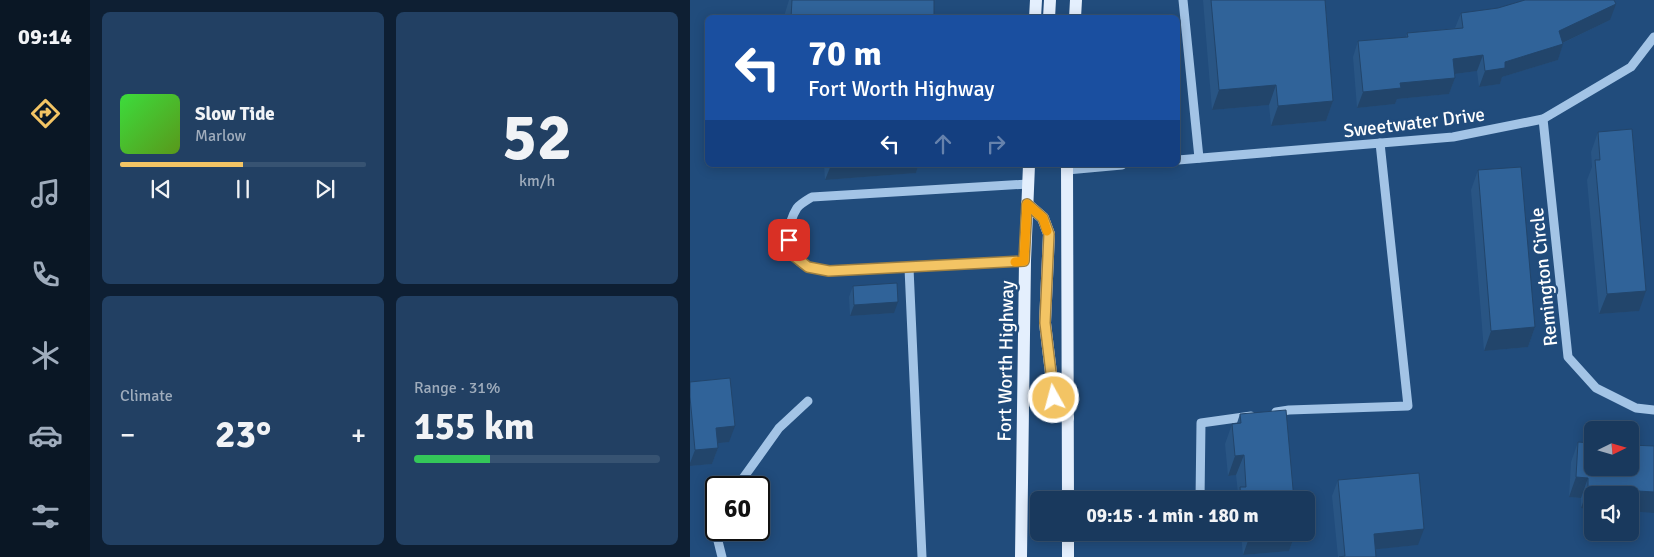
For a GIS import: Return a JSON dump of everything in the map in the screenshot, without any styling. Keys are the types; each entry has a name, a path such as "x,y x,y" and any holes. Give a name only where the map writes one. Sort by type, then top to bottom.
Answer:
{"main road":[{"path":"1035,15 1036,0"},
{"path":"1049,15 1050,0"},
{"path":"1075,15 1076,0"},
{"name":"Fort Worth Highway","path":"1021,557 1024,261 1029,167"},
{"path":"1063,167 1068,491"},
{"path":"1027,204 1043,218 1049,234 1045,323 1054,398 1068,418"},
{"path":"1068,541 1068,557"}],"street":[{"path":"1183,0 1199,158"},
{"name":"Sweetwater Drive","path":"1180,160 1453,137 1543,119 1631,67 1654,37"},
{"name":"Remington Circle","path":"1543,119 1568,357 1596,388 1636,408 1654,410"},
{"path":"1270,413 1289,410 1408,406 1380,143"},
{"path":"1024,261 829,271 808,267 794,256 789,240 790,222 798,206 812,197 1028,184"},
{"path":"909,268 922,557"},
{"path":"745,476 779,428 808,401"},
{"path":"1200,491 1201,423 1260,414"},
{"path":"718,541 722,557"}],"building":[{"path":"792,0 934,0 934,15 791,15"},
{"path":"1211,0 1325,0 1333,101 1278,106 1276,85 1219,90"},
{"path":"1525,0 1614,0 1616,4 1559,31 1563,44 1505,62 1505,68 1485,71 1483,55 1453,59 1455,78 1400,83 1401,88 1363,92 1358,41 1408,37 1407,33 1463,28 1461,13 1498,8"},
{"path":"1632,129 1646,291 1607,294 1595,160 1600,160 1598,132"},
{"path":"1521,167 1535,327 1491,331 1478,170"},
{"path":"897,283 898,302 854,305 853,286"},
{"path":"730,378 735,426 716,428 718,448 695,450 690,382"},
{"path":"1286,410 1293,491 1240,491 1240,487 1246,487 1244,455 1235,456 1232,424 1241,423 1240,414"},
{"path":"1578,442 1584,442 1584,476 1639,476 1639,445 1654,446 1654,492 1639,491 1639,486 1588,486 1588,478 1576,477"},
{"path":"1419,473 1424,529 1374,534 1376,557 1339,557 1345,556 1338,480"}],"slow traffic":[{"path":"1015,262 1024,261 1027,204 1043,218 1047,231"}],"route":[{"path":"789,240 794,256 808,267 829,271 1024,261 1027,204 1043,218 1049,234 1045,323 1054,398"}]}
